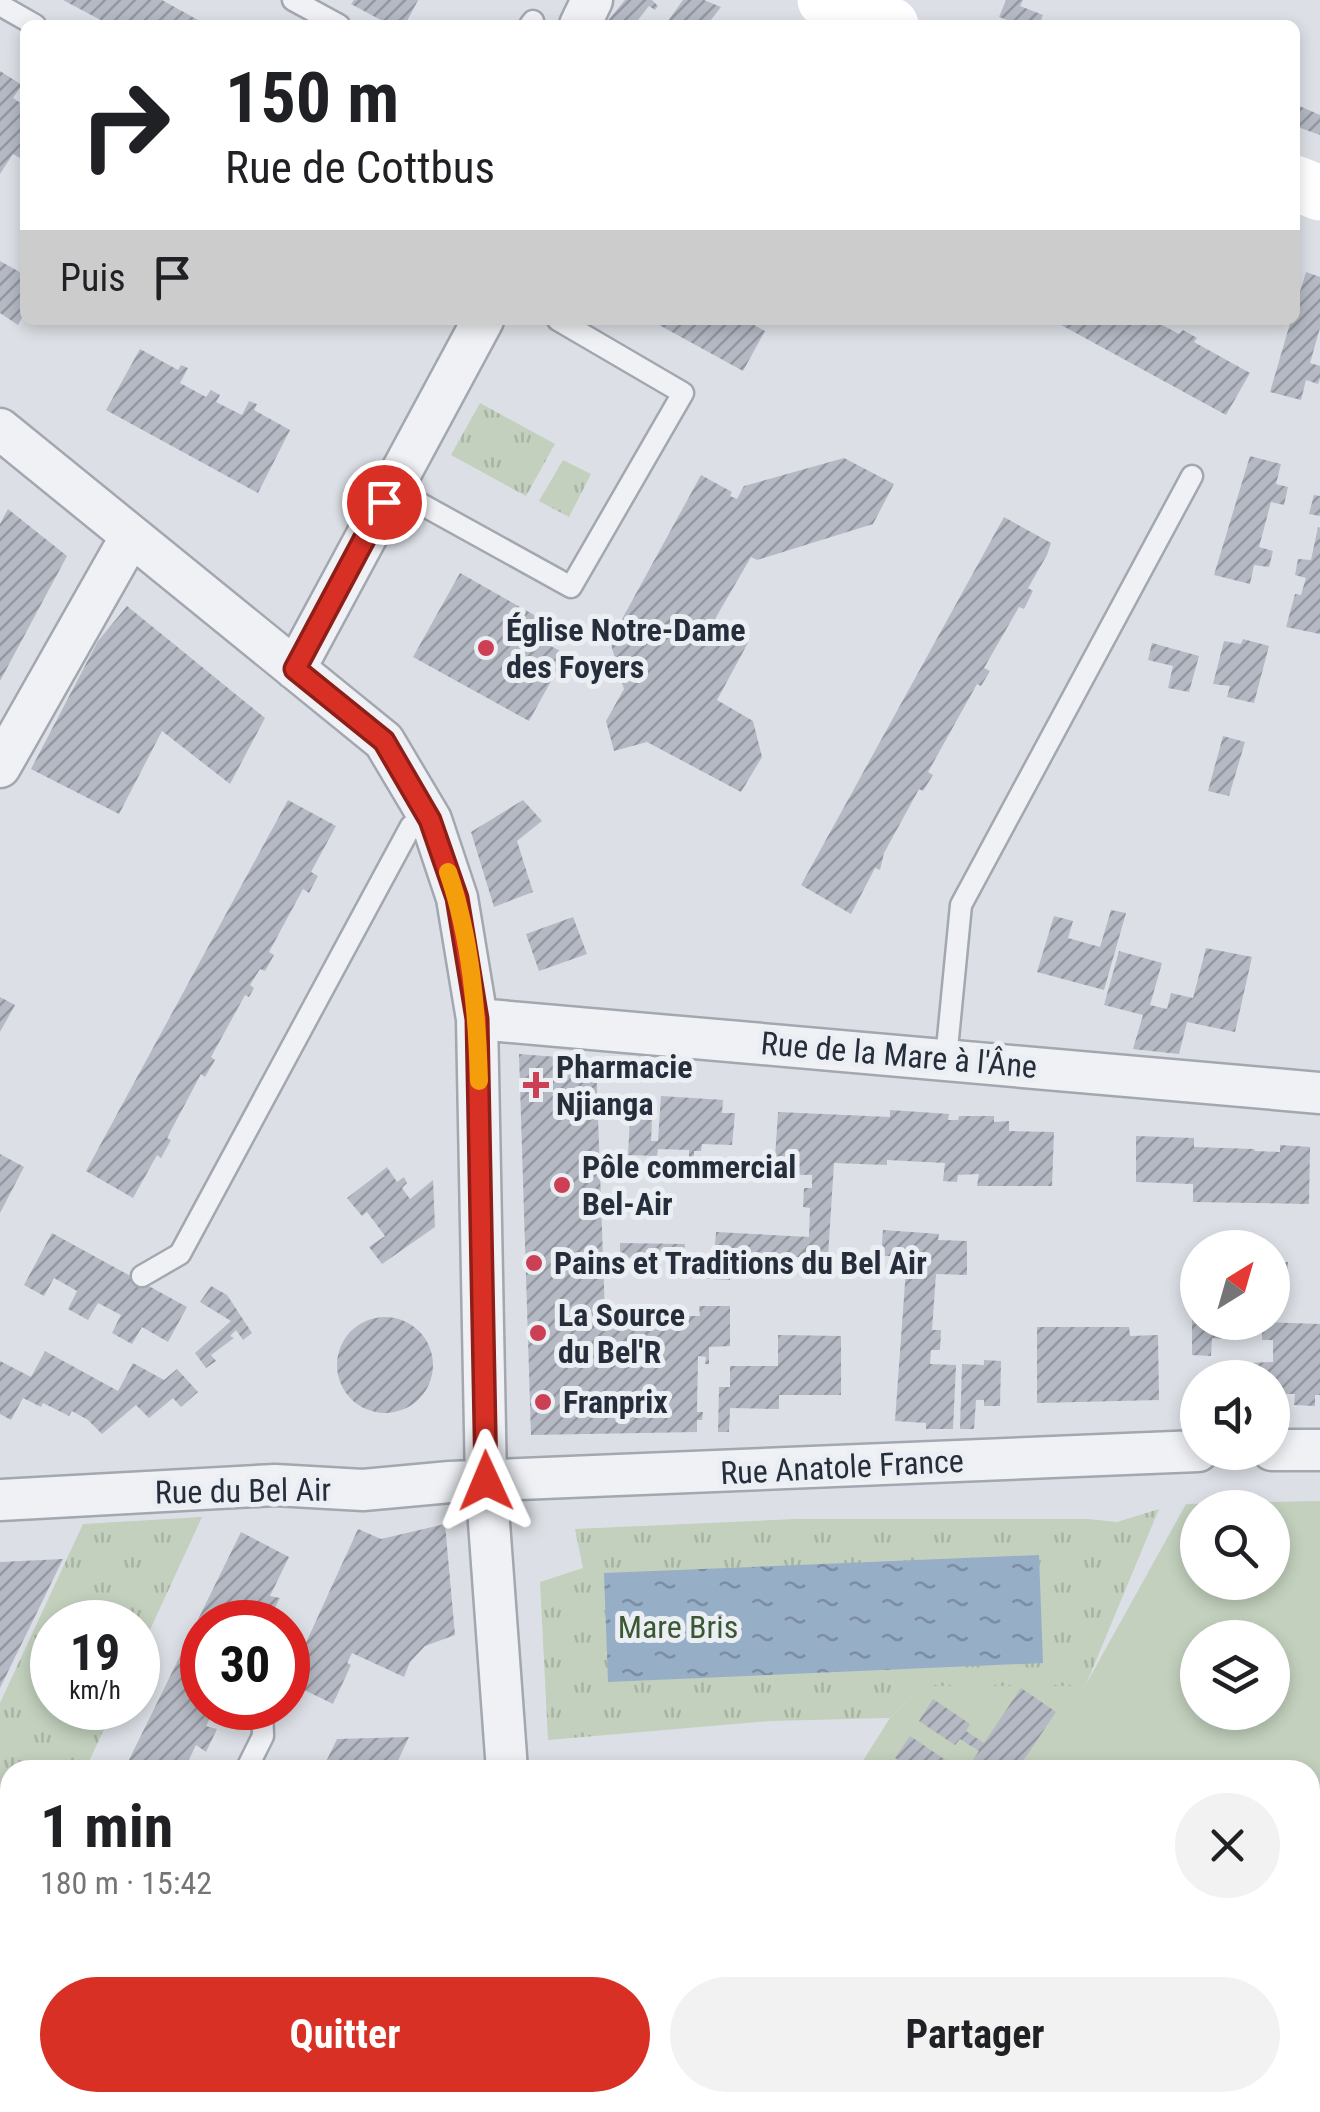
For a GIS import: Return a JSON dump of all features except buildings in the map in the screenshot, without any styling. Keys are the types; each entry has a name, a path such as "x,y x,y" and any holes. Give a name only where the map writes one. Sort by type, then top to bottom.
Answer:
{"main road":[{"path":"825,0 878,20"}],"street":[{"path":"295,669 480,325"},
{"path":"2,435 384,741 430,820 457,898 477,1019 486,1481 505,1760"},
{"path":"0,767 131,536"},
{"name":"Rue de la Mare à l'Âne","path":"477,1019 1320,1093"},
{"path":"1290,1450 1320,1450"},
{"name":"Rue Anatole France","path":"486,1481 1180,1452"},
{"name":"Rue du Bel Air","path":"0,1500 276,1485 363,1490 486,1481"}],"lane":[{"path":"293,0 330,20"},
{"path":"0,6 26,20"},
{"path":"392,488 572,587 683,393 567,325"},
{"path":"946,1059 961,905 1192,476"},
{"path":"142,1276 180,1254 412,826 430,820"},
{"path":"251,1760 263,1730"}],"green space":[{"path":"480,403 555,444 526,496 451,455"},
{"path":"563,460 591,474 569,517 539,501"},
{"path":"1320,1501 1320,1760 863,1760 890,1718 923,1686 1085,1686 1180,1515 1180,1600 1290,1600 1290,1502"},
{"name":"Mare Bris","path":"1159,1509 1085,1687 923,1686 890,1718 770,1721 548,1740 540,1582 583,1568 575,1529 795,1519 1117,1522"},
{"path":"202,1517 160,1608 160,1600 48,1600 83,1524"},
{"path":"30,1638 30,1730 104,1730 90,1760 0,1760 0,1703"}],"water":[{"path":"1039,1555 1043,1663 608,1682 604,1573"}],"slow traffic":[{"path":"448,872 457,898 477,1019 479,1081"}],"place":[{"name":"Église Notre-Dame des Foyers","path":"486,648"},
{"name":"Pharmacie Njianga","path":"536,1085"},
{"name":"Pôle commercial Bel-Air","path":"562,1185"},
{"name":"Pains et Traditions du Bel Air","path":"534,1263"},
{"name":"La Source du Bel'R","path":"538,1333"},
{"name":"Franprix","path":"543,1402"}],"route":[{"path":"384,502 295,669 384,741 430,820 457,898 477,1019 486,1481"}]}
